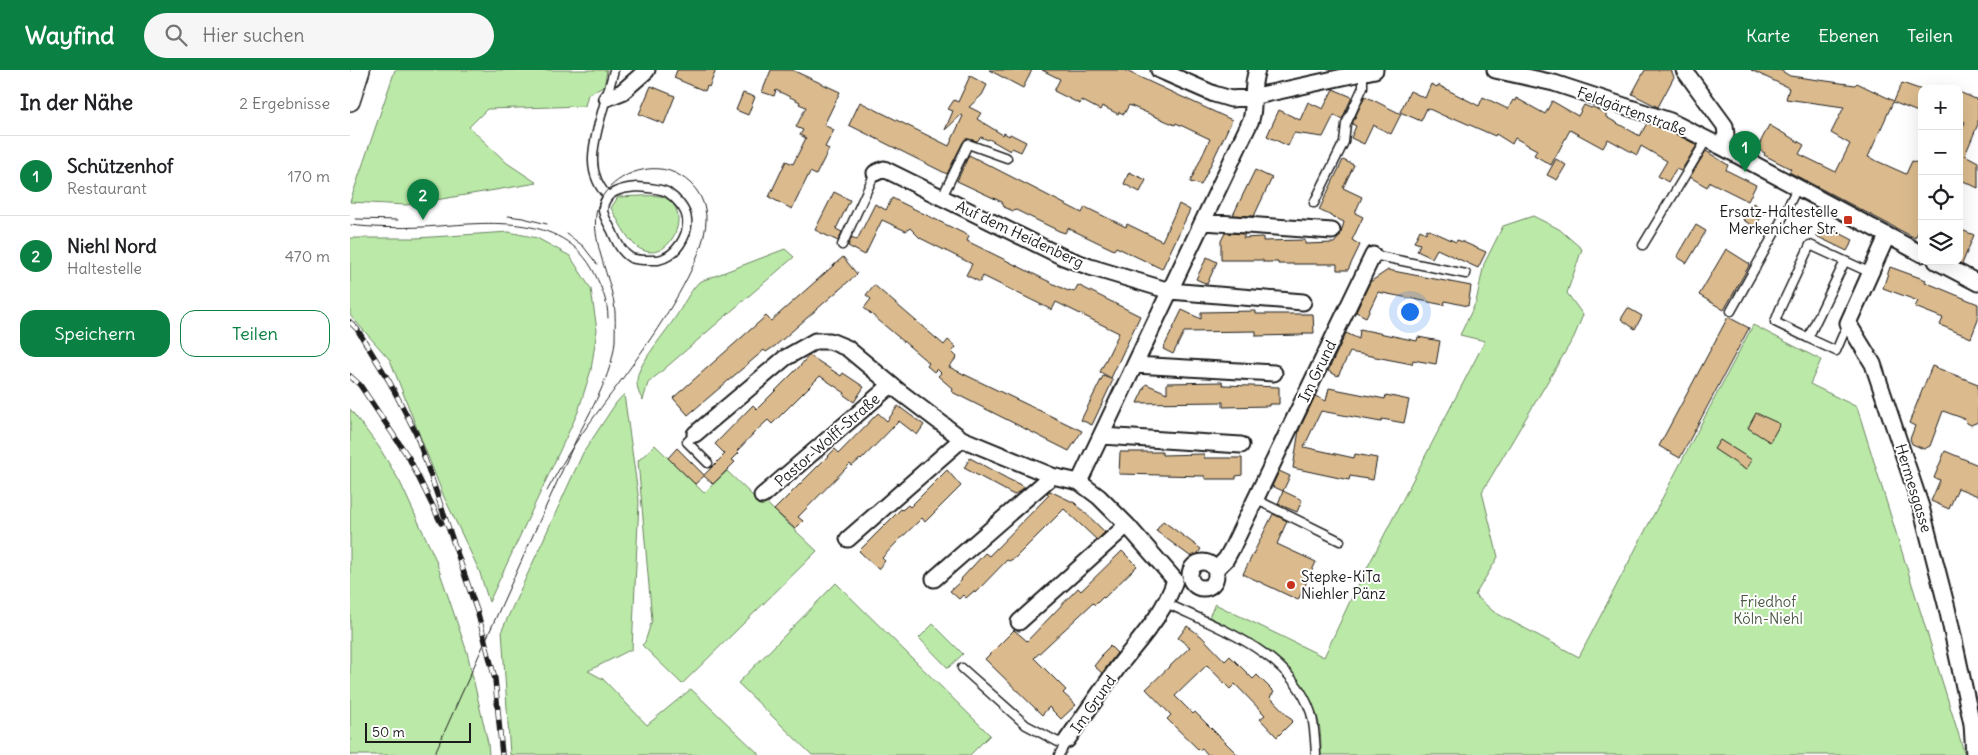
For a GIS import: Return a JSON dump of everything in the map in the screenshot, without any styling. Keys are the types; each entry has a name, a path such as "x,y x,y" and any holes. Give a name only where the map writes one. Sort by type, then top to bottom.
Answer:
{"street":[{"path":"350,101 360,70"},
{"path":"607,98 622,92 647,70"},
{"path":"1159,70 1214,94 1231,99 1252,97 1369,71"},
{"path":"1079,482 1251,120 1254,110 1252,97 1253,82 1257,70"},
{"name":"Feldgärtenstraße","path":"1495,70 1554,83 1670,121 1713,142 1918,252"},
{"path":"1684,70 1725,126 1726,135 1713,142"},
{"name":"Auf dem Heidenberg","path":"875,173 884,169 1063,257 1090,267 1170,291 1304,302"},
{"path":"1204,222 1332,231"},
{"path":"1848,323 1887,236"},
{"name":"Im Grund","path":"1067,740 1166,603 1175,580 1190,575 1196,586 1204,589 1212,586 1215,582 1215,570 1226,559 1373,255"},
{"path":"1944,265 1978,283"},
{"name":"Hermesgasse","path":"1848,323 1873,364 1922,507 1949,617 1972,724 1974,755"},
{"name":"Pastor-Wolff-Straße","path":"695,434 785,358 815,341 830,341 847,348 891,385 962,439 1052,476 1079,482 1099,497 1127,525 1175,580"},
{"path":"1135,365 1274,373"},
{"name":"Pastor-Wolff-Straße","path":"762,496 891,385"},
{"path":"1102,436 1241,445"},
{"path":"848,539 962,439"},
{"path":"934,579 1052,476"},
{"path":"1020,622 1127,525"}],"lane":[{"path":"608,196 597,179 593,160 596,139 614,70"},
{"path":"1314,203 1344,142 1346,124 1369,71"},
{"path":"1642,245 1713,142"},
{"path":"942,197 968,144 1007,158"},
{"path":"842,244 875,173"},
{"path":"637,187 660,189 668,193 684,210 687,219 681,242 674,252 659,260 635,259 624,253 603,213 608,196 618,190 637,187"},
{"path":"1731,311 1778,227 1797,188"},
{"path":"1848,323 1836,350 1776,322 1780,309 1810,245 1871,273"},
{"name":"Im Grund","path":"1373,255 1466,274"},
{"path":"1808,338 1845,261"},
{"path":"695,434 687,442 708,463"},
{"path":"1255,499 1340,541"},
{"path":"1166,603 1244,641 1278,666 1303,695 1311,713 1315,730 1316,755"},
{"path":"962,668 1026,725 1058,742 1067,740"},
{"path":"1059,755 1067,740"}],"green space":[{"path":"395,70 607,70 604,87 588,94 585,106 487,109 469,127 507,163 537,183 406,205 350,202"},
{"path":"660,196 671,202 677,211 678,223 675,234 668,244 659,250 649,252 637,247 633,243 611,208 618,197"},
{"name":"Friedhof Köln-Niehl","path":"1533,216 1559,229 1582,249 1567,293 1583,315 1574,337 1482,492 1498,557 1475,595 1494,612 1579,657 1753,325 1821,360 1810,384 1857,407 1965,755 1321,755 1318,718 1309,696 1298,681 1286,668 1257,645 1209,617 1215,604 1324,657 1351,599 1485,341 1460,335 1476,302 1484,264 1503,226"},
{"path":"509,232 537,238 570,256 591,289 597,330 591,370 578,412 489,602 479,570 444,497 390,360 350,315 350,238 416,238"},
{"path":"785,249 794,257 648,383 643,400 638,391 638,374 649,354 695,286 699,282"},
{"path":"624,394 639,501 632,649 588,671 603,679 647,725 691,689 760,755 510,755 502,630 583,453"},
{"path":"350,409 379,447 400,482 435,558 467,652 488,743 489,755 350,755"},
{"path":"655,445 704,493 727,471 754,497 758,495 817,551 682,684 642,645 645,642 652,620 638,461"},
{"path":"836,583 990,735 970,755 812,755 738,683"},
{"path":"933,624 963,654 948,668 919,638"}],"building":[{"path":"677,70 716,70 709,87 707,86 705,91 674,78"},
{"path":"771,70 792,70 840,92 824,125 834,130 825,147 829,149 816,175 810,172 792,209 769,197 786,161 793,164 806,138 800,135 803,130 796,127 806,107 776,90 774,96 762,92"},
{"path":"989,70 1032,70 1023,88"},
{"path":"1042,70 1124,70 1232,120 1201,185 1190,182 1210,139 1176,123 1175,125 1129,105 1124,114 1119,112 1118,114 1102,106 1100,110 1081,100 1080,104 1054,91 1060,79"},
{"path":"1645,70 1671,70 1674,77 1658,107 1632,94"},
{"path":"1751,70 1780,70 1790,76 1855,85 1857,83 1894,101 1902,83 1918,89 1918,112 1893,102 1868,157 1906,174 1912,161 1918,163 1918,232 1915,238 1789,172 1791,169 1764,155 1765,153 1757,149 1769,125 1804,145 1799,154 1836,172 1850,144 1831,133 1844,107 1786,99 1789,88"},
{"path":"970,76 987,85 982,95 969,107 981,113 977,119 1003,135 1004,133 1009,136 1010,134 1026,142 1021,152 1012,148 1010,151 989,139 981,137 977,141 967,139 963,142 947,174 849,125 860,102 949,146 963,116 961,115 945,130 953,111 948,109 954,100 958,102"},
{"path":"1431,84 1437,87 1438,85 1479,106 1483,97 1508,109 1516,98 1545,114 1552,101 1578,116 1584,105 1593,107 1606,114 1606,117 1640,136 1647,123 1674,133 1697,145 1681,171 1676,169 1668,182 1658,176 1667,161 1641,146 1637,155 1608,139 1603,148 1570,130 1551,165 1534,155 1537,150 1515,138 1512,144 1496,134 1495,136 1427,108 1421,121 1400,112 1410,91 1425,98"},
{"path":"651,86 675,96 664,124 639,114"},
{"path":"1333,89 1352,97 1342,119 1334,115 1323,137 1294,133 1288,146 1267,136 1279,110 1300,120 1308,102 1323,109"},
{"path":"743,93 755,97 748,115 736,110"},
{"path":"1963,94 1978,100 1978,124 1965,155 1978,162 1978,188 1963,181 1963,127 1965,122 1963,121"},
{"path":"1365,96 1401,114 1391,134 1373,125 1364,144 1351,138 1356,126 1352,124"},
{"path":"1706,151 1728,165 1726,170 1756,185 1748,201 1710,182 1707,187 1690,177"},
{"path":"969,155 1082,213 1085,207 1126,227 1127,224 1162,241 1179,204 1190,210 1162,269 1116,247 1114,250 1068,228 1065,233 1059,231 1016,210 1013,211 1004,207 1002,202 957,181"},
{"path":"1556,159 1566,165 1557,180 1547,175"},
{"path":"1343,160 1354,165 1343,188 1362,197 1355,213 1363,217 1352,240 1360,245 1348,270 1337,270 1337,264 1278,264 1278,262 1263,262 1263,260 1221,260 1221,241 1225,233 1245,234 1243,238 1263,237 1263,241 1305,240 1305,244 1334,243 1340,236 1344,222 1319,210"},
{"path":"1255,170 1272,178 1254,216 1233,215"},
{"path":"1129,172 1146,180 1140,192 1124,184"},
{"path":"834,192 850,200 836,229 842,232 838,241 815,230"},
{"path":"892,198 969,236 967,241 1068,291 1074,292 1078,285 1140,316 1111,378 1100,372 1119,333 1056,302 1052,310 983,276 980,282 966,275 972,264 920,238 910,228 906,231 882,220 865,255 848,246 852,237 857,240 875,204 886,210"},
{"path":"1753,203 1765,211 1755,227 1743,220"},
{"path":"1822,224 1853,240 1847,251 1816,236"},
{"path":"1696,225 1706,231 1687,263 1677,257"},
{"path":"1427,229 1456,242 1457,240 1463,242 1486,252 1478,268 1437,249 1432,258 1417,251 1420,244 1414,242 1420,230 1426,233"},
{"path":"1963,231 1974,235 1963,262"},
{"path":"1726,249 1750,264 1724,310 1699,295"},
{"path":"843,257 857,274 775,346 766,352 764,350 688,415 673,398 766,316 771,321"},
{"path":"1207,257 1217,262 1207,284 1196,279"},
{"path":"1890,267 1926,280 1925,282 1978,304 1978,320 1971,338 1940,325 1943,318 1915,307 1918,301 1883,288"},
{"path":"1388,270 1471,286 1468,306 1445,301 1444,305 1378,292 1366,317 1356,312 1370,282"},
{"path":"874,285 944,345 948,340 956,347 952,352 957,357 949,367 1082,431 1069,451 952,392 953,389 938,376 941,373 937,369 934,372 927,366 929,363 864,308 871,299 866,295"},
{"path":"1628,308 1642,316 1635,329 1621,319"},
{"path":"1182,310 1201,319 1201,312 1256,311 1256,314 1313,314 1314,333 1256,336 1256,331 1184,332 1173,354 1163,349"},
{"path":"1728,317 1749,328 1680,458 1659,446"},
{"path":"1360,329 1417,341 1418,337 1440,341 1436,364 1413,360 1412,364 1350,352 1338,376 1328,371 1346,333 1359,339"},
{"path":"809,355 841,376 843,373 864,387 854,402 844,395 845,393 820,376 772,424 768,420 755,432 737,451 739,453 732,460 735,462 713,484 704,476 695,484 668,458 677,448 704,475 725,454 715,444 753,405 757,409"},
{"path":"1932,366 1978,384 1978,422 1971,425 1965,419 1943,411 1930,446 1924,449 1912,444 1910,439 1915,426 1909,423"},
{"path":"1103,376 1113,380 1092,425 1081,420"},
{"path":"1222,382 1223,385 1279,387 1279,404 1223,407 1223,402 1137,403 1146,384 1167,393 1167,383"},
{"path":"1329,388 1385,399 1386,395 1409,400 1404,423 1382,419 1381,422 1321,411 1304,447 1354,458 1355,454 1377,458 1373,480 1350,476 1349,480 1293,468 1299,430 1315,396 1326,401"},
{"path":"898,406 924,425 917,435 899,421 861,460 852,466 850,464 798,517 803,521 795,529 774,510 835,449 839,453 878,413 887,421"},
{"path":"1756,413 1780,424 1770,442 1748,428"},
{"path":"1720,440 1752,460 1746,470 1714,449"},
{"path":"1945,451 1978,465 1978,496 1958,488 1949,509 1931,501 1940,480 1934,478"},
{"path":"1120,452 1162,452 1162,455 1204,454 1204,458 1242,458 1242,475 1236,476 1236,479 1205,479 1205,476 1119,474"},
{"path":"970,458 1025,487 1014,495 964,468"},
{"path":"947,470 961,486 925,522 922,518 896,543 882,558 885,561 878,569 859,551 901,509 908,505 910,507"},
{"path":"1279,471 1290,476 1283,491 1272,486"},
{"path":"1050,491 1075,503 1105,532 1097,540 1064,509 1015,558 1007,560 975,593 974,591 966,598 963,595 959,599 950,591 985,553 989,556 1049,495 1047,493"},
{"path":"1283,491 1302,500 1297,512 1278,504"},
{"path":"1273,514 1287,521 1277,544 1316,562 1298,600 1243,574"},
{"path":"1163,521 1201,549 1194,559 1156,531"},
{"path":"1122,551 1137,566 1104,598 1095,605 1093,603 1034,658 1066,690 1063,693 1076,705 1061,719 1049,707 1042,715 985,659 1014,630 1027,641 1078,588 1081,591"},
{"path":"1187,626 1201,636 1225,661 1230,656 1253,679 1257,675 1274,692 1270,697 1293,721 1277,737 1260,719 1265,715 1235,684 1230,689 1207,665 1175,696 1193,714 1195,712 1238,755 1208,755 1202,748 1199,750 1167,719 1171,715 1146,689 1190,647 1178,638"},
{"path":"1110,646 1117,653 1102,673 1094,666"}],"tram line":[{"path":"434,755 575,442 600,393 610,367 615,341 615,312 596,233 596,217 600,201 610,187 627,175 645,169 663,169 675,173 694,187 701,197 705,209 705,233 695,262 657,328 576,442 572,448 564,460 547,491"},
{"path":"508,216 547,224"},
{"path":"356,219 398,220"},
{"path":"350,225 404,228 494,223 519,225 542,230 563,239 581,253 600,285 606,301 608,318"},
{"path":"567,234 583,246 597,264"}],"railway":[{"path":"350,322 357,329 389,381 416,433 478,614 495,679 502,755"},
{"path":"350,376 360,385 409,458 441,523"}],"place":[{"name":"Schützenhof","path":"1745,172"},
{"name":"Niehl Nord","path":"423,220"},
{"name":"Ersatz-Haltestelle Merkenicher Str.","path":"1848,220"},
{"name":"Stepke-KiTa Niehler Pänz","path":"1291,585"}]}
